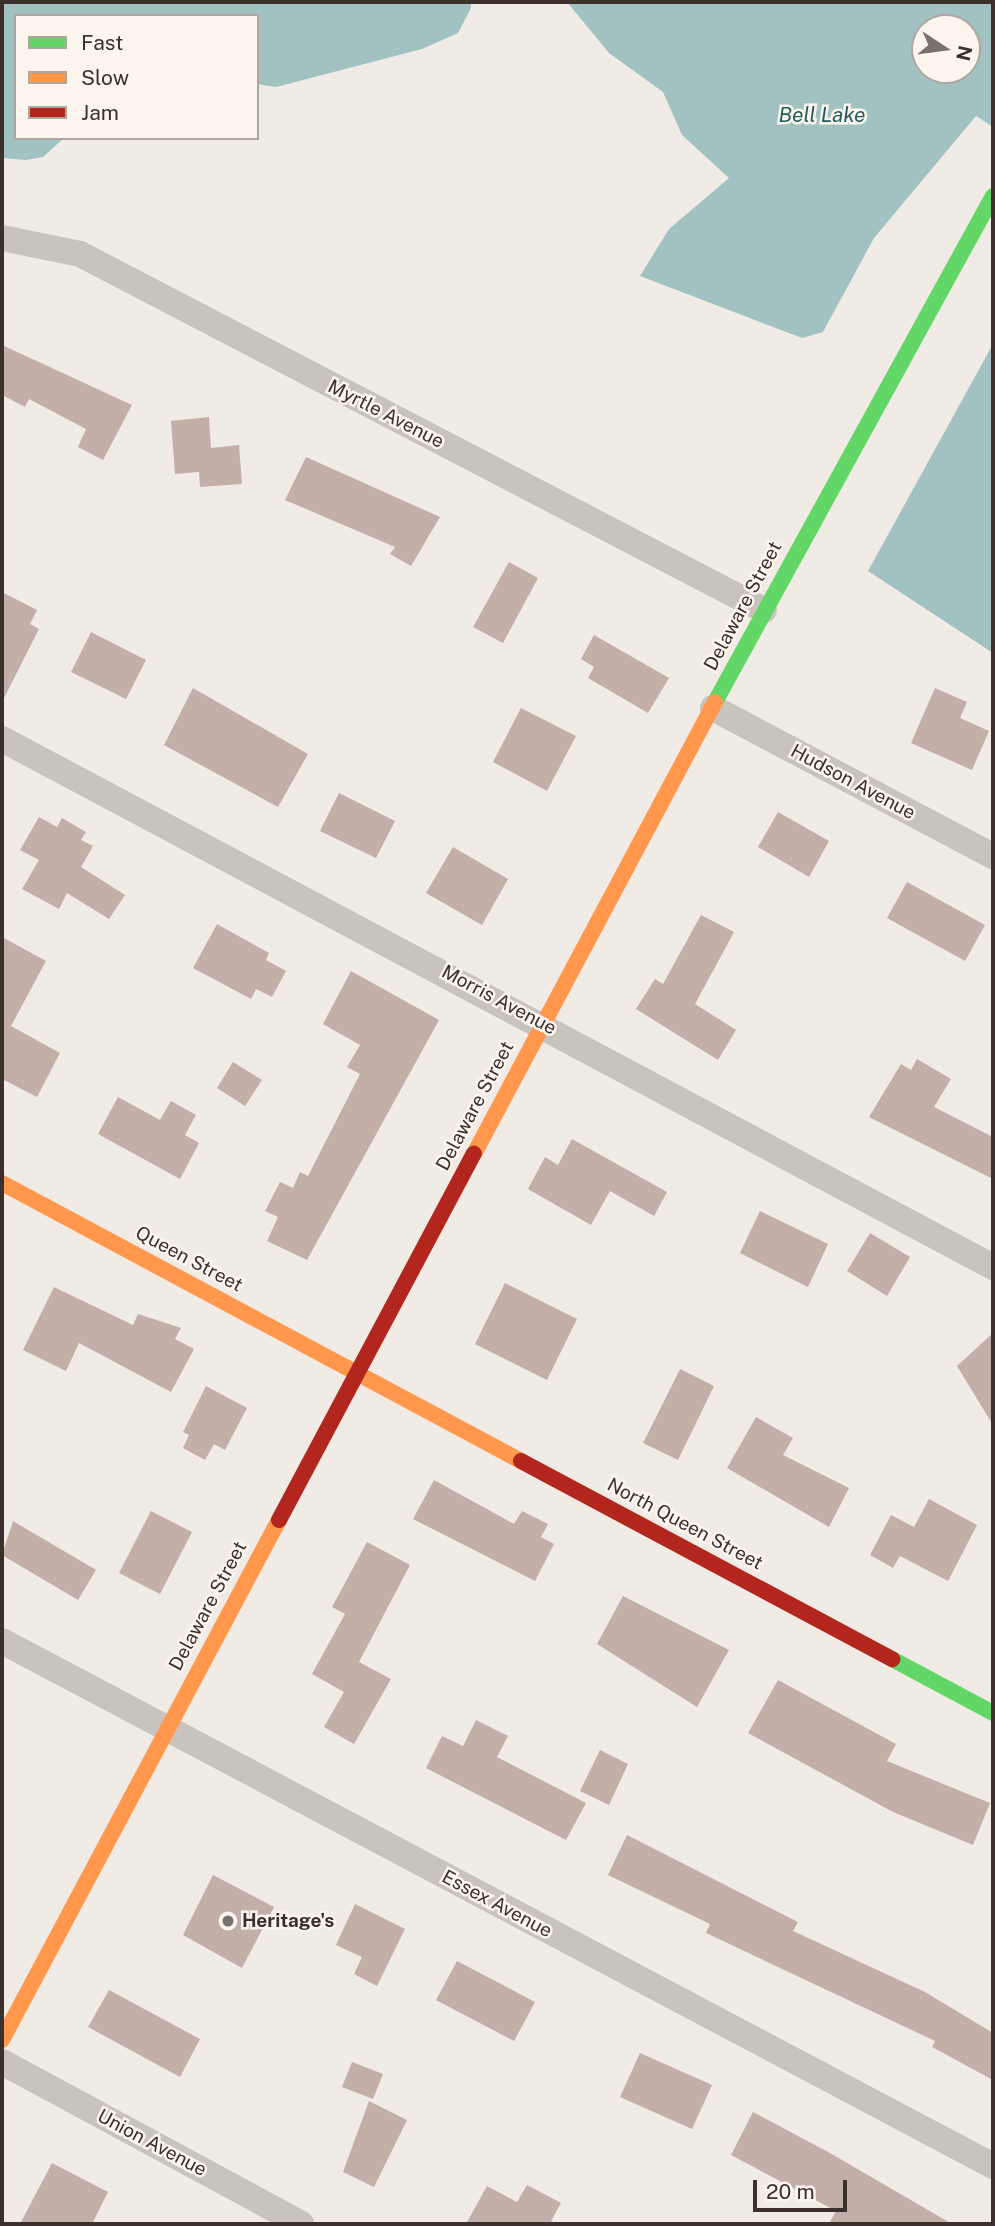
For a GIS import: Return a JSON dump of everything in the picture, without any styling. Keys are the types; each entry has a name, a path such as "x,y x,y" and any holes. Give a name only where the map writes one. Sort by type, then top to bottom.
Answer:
{"main road":[{"name":"Delaware Street","path":"2,2040 764,610 993,196"},
{"name":"Queen Street","path":"2,1183 357,1372"},
{"name":"North Queen Street","path":"357,1372 993,1713"}],"street":[{"name":"Myrtle Avenue","path":"2,238 79,254 764,610"},
{"name":"Hudson Avenue","path":"713,708 993,856"},
{"name":"Morris Avenue","path":"2,739 543,1023 993,1267"},
{"name":"Essex Avenue","path":"2,1641 993,2166"},
{"name":"Union Avenue","path":"2,2062 301,2224"}],"water":[{"path":"2,2 471,2 471,8 458,33 422,49 276,87 259,84 259,14 14,14 14,140 62,140 43,157 26,160 2,158"},
{"name":"Bell Lake","path":"567,2 993,2 993,127 976,116 874,238 823,332 802,338 640,276 669,229 729,178 682,135 663,92 609,53"},
{"path":"993,344 993,653 868,571"}],"building":[{"path":"2,345 132,405 103,460 78,447 86,429 29,399 25,407 2,395"},
{"path":"209,417 211,448 239,445 242,484 200,487 199,472 175,474 171,421"},
{"path":"306,457 440,517 411,566 390,554 395,547 285,500"},
{"path":"509,562 538,578 503,643 473,627"},
{"path":"2,592 37,610 30,624 39,629 2,702"},
{"path":"91,632 146,660 126,699 71,672"},
{"path":"594,635 669,678 648,713 588,678 594,667 581,659"},
{"path":"193,688 308,754 278,807 164,745"},
{"path":"935,688 967,702 960,718 989,731 972,770 911,743"},
{"path":"521,708 576,736 547,791 493,762"},
{"path":"339,793 395,821 376,858 320,831"},
{"path":"778,812 829,841 809,877 758,847"},
{"path":"39,817 57,827 62,818 86,832 81,840 93,846 81,867 125,895 109,919 67,893 59,909 22,889 39,860 20,850"},
{"path":"453,847 508,879 482,925 426,893"},
{"path":"907,882 985,925 965,961 887,918"},
{"path":"701,915 734,932 695,1004 736,1030 718,1060 636,1009 655,979 663,984"},
{"path":"217,924 269,953 266,960 286,971 272,997 256,989 251,999 193,968"},
{"path":"2,937 46,961 11,1026 60,1053 37,1097 2,1079"},
{"path":"351,971 439,1020 307,1260 267,1241 278,1217 265,1211 280,1182 293,1188 300,1172 308,1176 360,1074 347,1067 360,1045 323,1024"},
{"path":"917,1059 951,1079 934,1107 993,1137 993,1179 869,1117 901,1064 911,1070"},
{"path":"233,1062 262,1080 245,1106 217,1088"},
{"path":"118,1097 160,1120 171,1101 196,1115 185,1135 199,1143 180,1179 98,1134"},
{"path":"572,1139 667,1192 654,1216 610,1191 591,1225 528,1189 545,1157 558,1165"},
{"path":"760,1211 828,1244 808,1287 740,1253"},
{"path":"870,1233 910,1257 887,1296 847,1271"},
{"path":"505,1283 577,1319 547,1380 475,1344"},
{"path":"54,1287 133,1325 138,1314 181,1328 175,1339 194,1349 171,1392 79,1343 66,1371 23,1350"},
{"path":"993,1333 993,1425 957,1366"},
{"path":"680,1369 714,1386 678,1460 643,1443"},
{"path":"206,1386 247,1408 225,1450 214,1444 205,1460 183,1448 189,1435 183,1432"},
{"path":"756,1417 793,1438 783,1455 849,1488 829,1527 727,1468"},
{"path":"434,1480 514,1524 522,1511 548,1524 541,1537 554,1544 535,1581 413,1519"},
{"path":"929,1499 977,1525 948,1581 900,1556 893,1568 870,1555 891,1515 914,1527"},
{"path":"151,1511 192,1532 160,1594 119,1573"},
{"path":"13,1521 96,1570 78,1600 2,1555"},
{"path":"367,1542 410,1565 359,1662 391,1679 354,1744 324,1727 344,1692 312,1674 345,1614 332,1607"},
{"path":"623,1596 729,1650 697,1707 597,1644"},
{"path":"778,1680 896,1744 887,1761 990,1803 973,1845 893,1812 748,1733"},
{"path":"476,1720 508,1736 497,1757 586,1803 566,1840 426,1768 442,1736 463,1746"},
{"path":"600,1750 628,1764 609,1805 580,1791"},
{"path":"627,1835 798,1922 793,1931 925,1992 993,2033 993,2080 932,2047 935,2041 706,1933 710,1924 608,1875"},
{"name":"Heritage's","path":"213,1875 274,1907 242,1968 183,1935"},
{"path":"355,1904 405,1929 377,1986 354,1974 362,1957 336,1945"},
{"path":"457,1961 535,2002 514,2041 436,2000"},
{"path":"109,1990 200,2039 180,2077 88,2027"},
{"path":"640,2053 712,2085 692,2129 620,2097"},
{"path":"352,2062 383,2074 373,2099 342,2087"},
{"path":"369,2101 407,2120 374,2187 343,2172"},
{"path":"753,2112 952,2224 829,2224 836,2211 731,2155"},
{"path":"52,2163 108,2192 92,2224 20,2224"},
{"path":"527,2185 561,2203 551,2221 558,2224 466,2224 487,2186 517,2202"}],"traffic: fast":[{"path":"715,702 993,196"},
{"path":"892,1659 993,1713"}],"traffic: slow":[{"path":"474,1154 715,702"},
{"path":"2,1183 521,1461"},
{"path":"2,2040 279,1520"}],"traffic: jam":[{"path":"279,1520 474,1154"},
{"path":"521,1461 892,1659"}],"place":[{"name":"Heritage's","path":"228,1921"}]}
